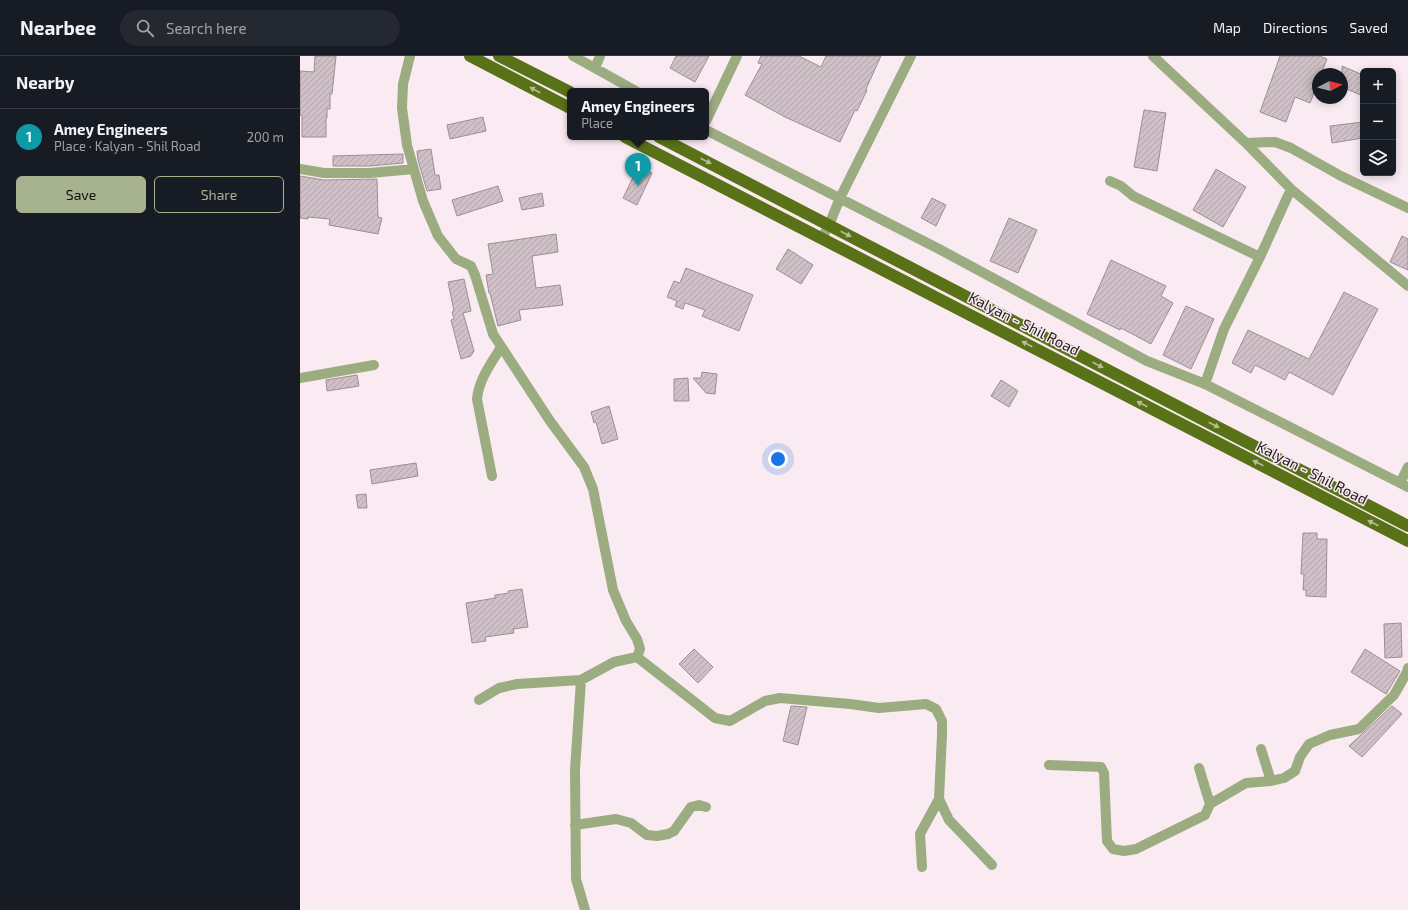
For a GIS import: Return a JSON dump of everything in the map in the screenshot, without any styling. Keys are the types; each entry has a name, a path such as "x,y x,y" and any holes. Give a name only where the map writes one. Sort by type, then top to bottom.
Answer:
{"main road":[{"path":"470,56 567,106"},
{"path":"499,56 567,90"},
{"name":"Kalyan - Shil Road","path":"631,140 1408,541"},
{"name":"Kalyan - Shil Road","path":"665,140 1408,526"}],"street":[{"path":"410,56 403,84 402,108 407,144 423,201 438,236 456,259 471,266 493,334 550,421 584,467 593,489 613,590 626,621 637,639 640,649 637,657"},
{"path":"573,56 631,88"},
{"path":"594,68 600,56"},
{"path":"709,115 737,56"},
{"path":"822,238 840,198 911,56"},
{"path":"1153,56 1246,143 1291,189 1408,286"},
{"path":"709,132 939,249 1147,361 1205,384 1404,485 1408,467"},
{"path":"1246,143 1275,142 1291,148 1341,176 1408,208"},
{"path":"300,169 324,173 370,173 414,170"},
{"path":"1110,182 1121,186 1133,196 1260,257"},
{"path":"1205,384 1224,329 1260,257 1291,189"},
{"path":"492,476 477,399 478,390 482,379 501,347"},
{"path":"300,378 374,365"},
{"path":"479,700 500,688 517,684 581,680 614,662 637,657"},
{"path":"637,657 715,718 722,720 730,721 765,701 780,698 880,708 926,704 936,709 942,721 939,799 920,834 922,867"},
{"path":"1210,804 1246,783 1271,782 1284,778 1295,771 1300,757 1309,744 1330,735 1359,729 1394,695 1408,668"},
{"path":"581,680 575,770 575,825 576,879 585,910"},
{"path":"1261,749 1271,782"},
{"path":"1049,765 1101,767 1104,773 1107,841 1113,849 1124,851 1136,849 1206,815 1210,804 1199,768"},
{"path":"939,799 949,820 992,866"},
{"path":"575,825 616,819 631,823 647,835 657,836 674,831 691,807 699,805 706,807"}],"building":[{"path":"315,56 336,56 332,94 330,94 330,109 327,109 326,137 302,137 302,115 300,115 300,71 314,72"},
{"path":"676,56 709,56 695,82 670,68"},
{"path":"761,56 799,56 821,67 826,56 881,56 857,111 855,110 840,142 785,117 745,95 762,64 758,63"},
{"path":"1280,56 1320,56 1327,59 1323,68 1312,68 1312,98 1310,103 1295,97 1286,122 1260,112"},
{"path":"1348,69 1360,74 1360,95 1348,90"},
{"path":"1144,110 1166,113 1157,171 1134,167"},
{"path":"483,117 486,131 450,139 447,125"},
{"path":"1360,122 1360,138 1332,143 1330,126"},
{"path":"431,149 435,175 439,175 441,189 427,191 418,160 417,151"},
{"path":"403,154 403,163 370,166 333,166 333,156"},
{"path":"638,167 652,173 637,205 623,198"},
{"path":"1216,169 1246,187 1223,227 1193,210"},
{"path":"300,176 324,180 377,179 378,217 382,218 378,234 329,225 330,219 308,217 308,219 300,218"},
{"path":"498,186 503,201 457,216 452,200"},
{"path":"542,193 544,206 522,210 519,198"},
{"path":"932,198 946,205 936,226 921,218"},
{"path":"1009,218 1037,230 1018,273 990,261"},
{"path":"556,234 558,252 532,256 536,288 560,285 563,305 519,310 521,320 498,326 489,293 486,275 493,274 488,244"},
{"path":"1402,236 1408,239 1408,270 1390,262"},
{"path":"788,249 813,265 801,284 776,269"},
{"path":"1111,260 1166,286 1161,296 1173,303 1151,344 1121,328 1120,330 1087,314"},
{"path":"686,268 753,295 739,331 702,316 705,310 685,303 683,309 675,306 677,301 667,297 674,281 680,283"},
{"path":"464,279 471,311 463,313 474,351 471,356 461,359 451,320 454,319 452,312 454,311 448,282"},
{"path":"1344,292 1378,309 1333,395 1289,372 1285,380 1255,365 1251,373 1232,363 1248,330 1309,359"},
{"path":"1186,306 1214,319 1191,369 1163,355"},
{"path":"702,372 717,374 715,394 706,393 693,378 701,378"},
{"path":"357,375 359,386 327,391 326,380"},
{"path":"688,378 689,401 674,401 674,379"},
{"path":"1001,380 1018,391 1009,407 991,396"},
{"path":"609,406 618,439 602,444 596,422 594,423 591,412"},
{"path":"416,463 418,476 372,484 370,470"},
{"path":"366,494 367,508 358,508 356,495"},
{"path":"1303,533 1317,533 1317,539 1327,539 1326,597 1306,596 1306,590 1303,590 1304,574 1301,574"},
{"path":"522,589 528,627 513,629 514,633 485,637 486,641 472,643 466,603 495,598 495,595"},
{"path":"1401,623 1402,657 1385,658 1384,624"},
{"path":"694,649 713,667 698,683 679,664"},
{"path":"1365,649 1400,671 1386,694 1351,672"},
{"path":"791,706 807,707 798,745 783,741"},
{"path":"1392,706 1402,714 1362,757 1349,746"}],"place":[{"name":"Amey Engineers","path":"638,186"}]}
